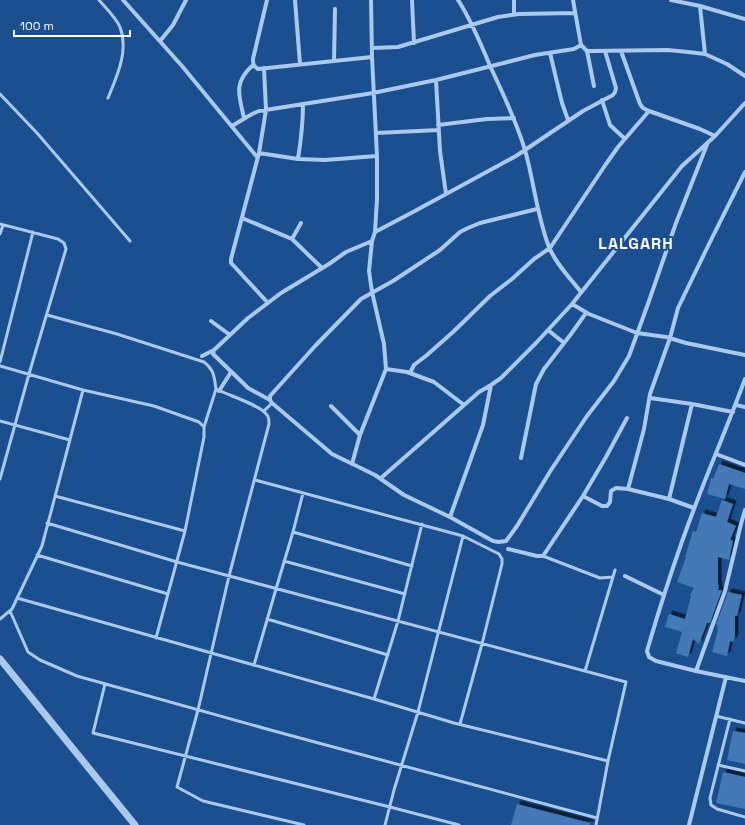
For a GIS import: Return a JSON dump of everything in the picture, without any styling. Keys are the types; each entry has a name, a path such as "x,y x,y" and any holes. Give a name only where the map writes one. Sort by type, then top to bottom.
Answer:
{"street":[{"path":"123,0 258,155 325,160 377,156"},
{"path":"160,41 173,25 186,0"},
{"path":"244,118 239,88 244,76 253,65 253,59 267,0"},
{"path":"295,0 300,64"},
{"path":"352,464 360,435 386,369 384,344 372,292 369,271 372,241 375,232 377,198 377,156 373,93 371,0"},
{"path":"412,0 414,43"},
{"path":"458,0 481,43 514,118 525,150 537,209 550,248 561,267 581,292"},
{"path":"514,0 514,15"},
{"path":"573,0 581,45 587,51 594,86"},
{"path":"671,0 700,6 745,19"},
{"path":"700,6 705,54"},
{"path":"334,61 335,9"},
{"path":"372,48 398,47 498,17 514,15 576,14"},
{"path":"232,126 252,114 266,110 373,93 436,80 535,55 574,49 581,45"},
{"path":"587,51 668,50 705,54 727,64 745,76"},
{"path":"375,232 516,156 568,120 613,95 616,88 606,51"},
{"path":"621,51 640,104 643,108 694,126 715,136"},
{"path":"550,53 562,103 568,120"},
{"path":"253,65 258,68 264,68 372,57"},
{"path":"264,68 266,110 258,155 231,259 232,263 268,303"},
{"path":"436,80 438,125 446,194"},
{"path":"602,100 610,125 625,138"},
{"path":"381,478 479,392 506,373 536,343 572,304 682,166 715,136 745,103"},
{"path":"298,159 302,136 303,104"},
{"path":"410,373 414,365 448,336 490,296 534,259 550,248 606,164 625,138 649,111"},
{"path":"438,125 487,119 514,118"},
{"path":"376,133 439,130"},
{"path":"214,350 213,354 248,388 271,401 332,454 381,478 404,494 493,541 506,541 517,526 569,442 614,381 629,356 676,223 708,142"},
{"path":"628,489 644,429 650,398 670,338 678,308 744,174"},
{"path":"271,401 270,396 316,345 361,300 372,292 393,282 440,250 460,232 480,223 537,209"},
{"path":"242,218 292,239 322,268"},
{"path":"292,239 301,223"},
{"path":"202,356 214,350 248,318 281,293 346,252 372,241"},
{"path":"572,304 586,312 637,333 670,338 686,343 745,355"},
{"path":"521,458 536,384 544,369 586,312"},
{"path":"211,321 230,335"},
{"path":"548,330 564,343"},
{"path":"386,369 410,373 434,382 464,405"},
{"path":"217,390 231,372"},
{"path":"745,379 694,508 664,595 647,651 649,657 656,661 696,671 745,680"},
{"path":"450,517 483,425 491,385"},
{"path":"650,398 733,412"},
{"path":"669,499 692,404"},
{"path":"736,405 745,407"},
{"path":"332,406 360,435"},
{"path":"508,549 543,556 583,496 606,457 626,418"},
{"path":"716,454 745,465"},
{"path":"583,496 602,506 607,506 610,502 611,491 616,488 628,489 669,499 694,508"},
{"path":"696,671 725,591 743,524 745,510"},
{"path":"625,576 664,595"},
{"path":"0,659 135,825"},
{"path":"689,825 726,677"}],"lane":[{"path":"99,0 119,26 123,38 121,65 108,98"},
{"path":"0,94 37,133 130,241"},
{"path":"0,234 1,224 58,239 64,243 66,249 14,425 0,479"},
{"path":"0,362 33,232"},
{"path":"47,315 117,334 204,362 211,368 214,375 217,390 204,427 204,436 185,531 156,638"},
{"path":"0,366 83,390 154,406 199,422 204,427"},
{"path":"0,619 12,609 42,546 83,390"},
{"path":"217,390 256,406 264,411 268,416 270,424 229,576 198,710 177,786 203,801 304,825"},
{"path":"264,411 271,401"},
{"path":"0,421 70,440"},
{"path":"255,480 463,536 499,554 502,559 502,564 460,724"},
{"path":"254,665 293,532 302,493"},
{"path":"55,496 185,531"},
{"path":"48,523 177,562 626,682 608,761 596,825"},
{"path":"374,699 398,621 422,524"},
{"path":"293,532 412,566"},
{"path":"385,825 418,712 463,536"},
{"path":"37,555 168,594"},
{"path":"543,556 600,578 613,577"},
{"path":"284,561 405,594"},
{"path":"585,671 616,570"},
{"path":"17,598 454,723 608,761"},
{"path":"10,611 28,652 40,660 77,676 402,766 597,818"},
{"path":"267,619 388,655"},
{"path":"105,684 93,733 459,825"},
{"path":"716,716 745,723"},
{"path":"730,719 710,798 712,805 717,809 745,817"},
{"path":"718,765 745,771"}],"building":[{"path":"719,464 745,473 745,489 729,484 725,499 707,494 711,478 713,479"},
{"path":"722,500 733,504 727,522 736,526 730,540 733,541 729,560 718,557 718,590 722,590 710,623 707,623 699,644 693,639 688,657 676,653 682,632 665,627 669,614 685,619 690,595 694,588 677,582 693,531 696,532 702,513 716,517"},
{"path":"728,592 742,595 737,616 735,616 735,637 733,642 730,641 727,656 712,652 718,630 718,626 716,625"},
{"path":"733,731 745,733 745,764 727,760"},
{"path":"723,772 745,777 745,809 716,803"},
{"path":"517,804 590,823 590,825 511,825"}],"district":[{"name":"LALGARH","path":"636,243"}]}
